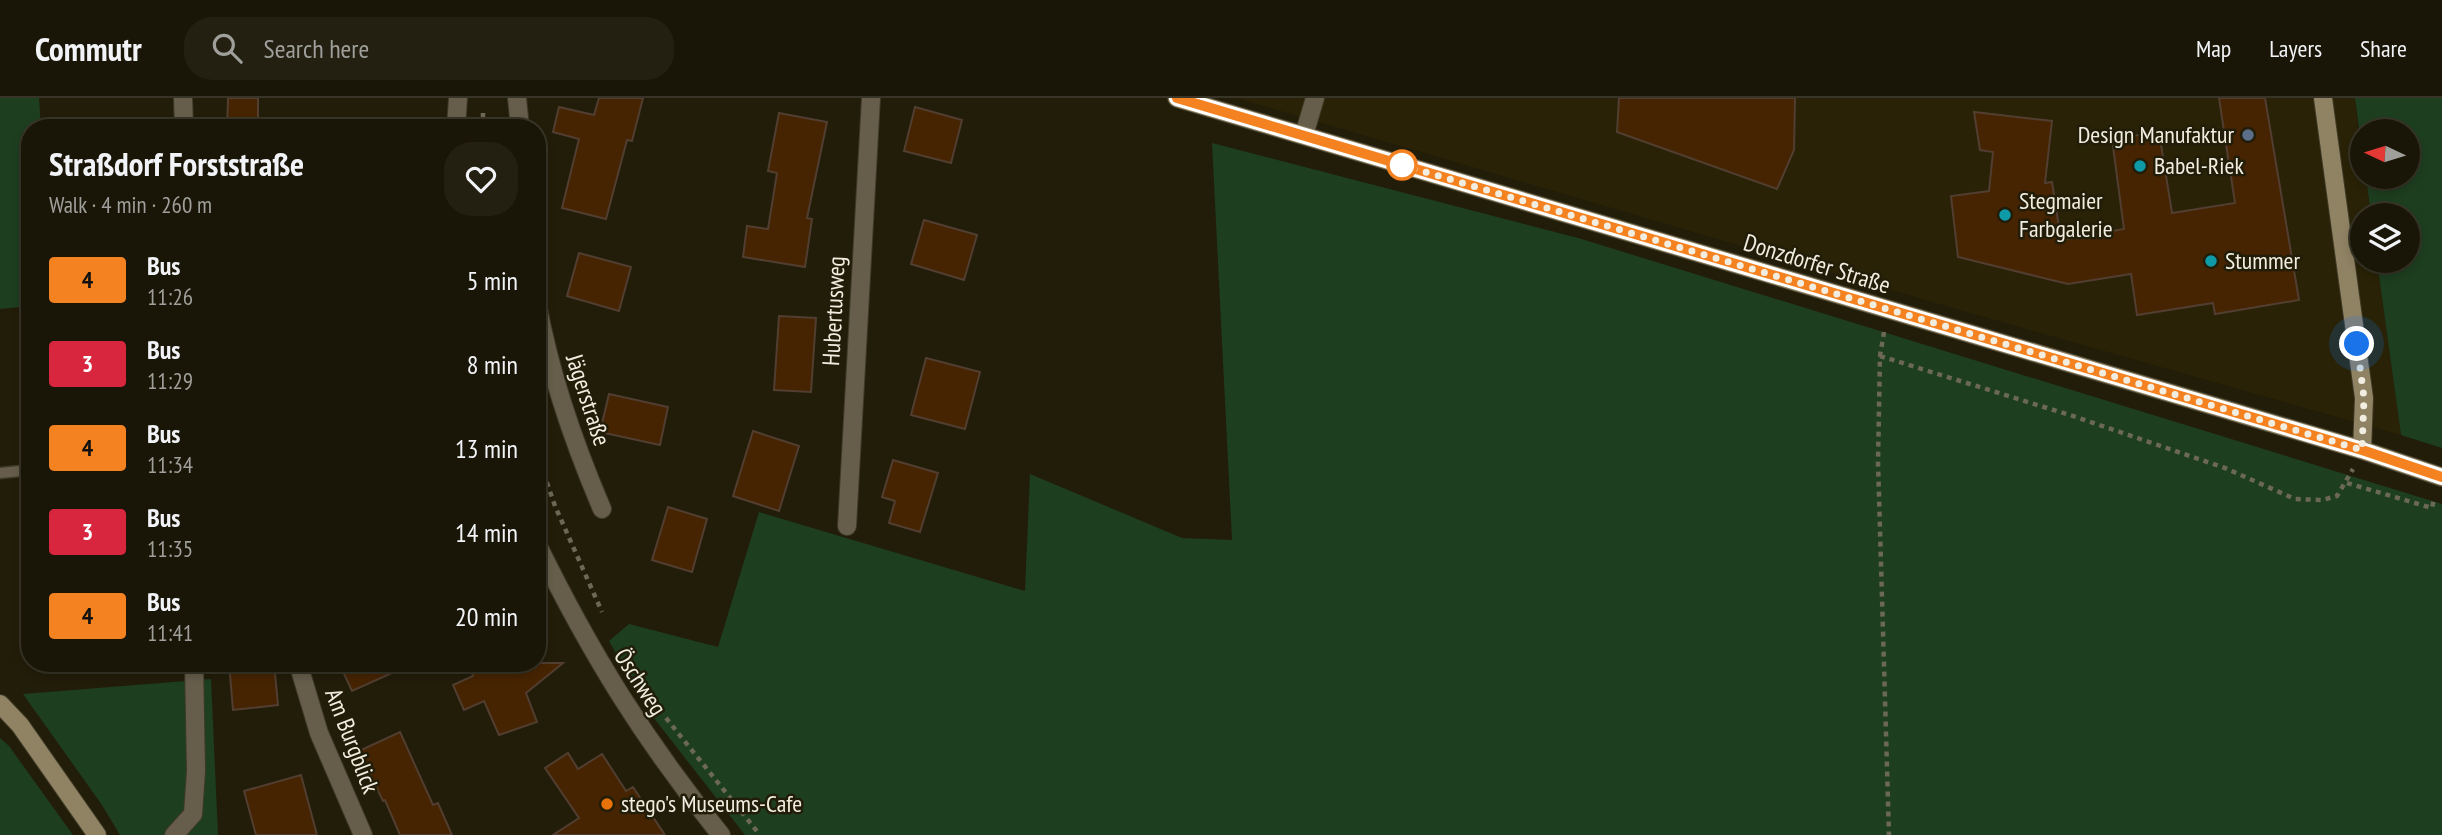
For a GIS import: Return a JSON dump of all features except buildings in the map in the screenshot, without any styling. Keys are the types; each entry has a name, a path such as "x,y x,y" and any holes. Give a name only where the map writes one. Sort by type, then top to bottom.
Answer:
{"main road":[{"name":"Donzdorfer Straße","path":"1177,98 2362,450 2442,477"},
{"path":"2323,98 2364,398 2362,450"},
{"path":"0,704 20,725 97,835"}],"street":[{"path":"183,98 184,119"},
{"path":"457,119 458,98"},
{"path":"517,98 519,119"},
{"name":"Hubertusweg","path":"847,526 871,98"},
{"path":"1304,135 1315,98"},
{"name":"Jägerstraße","path":"546,352 572,436 602,509"},
{"name":"Öschweg","path":"546,562 578,628 620,699 675,778 721,835"},
{"path":"174,835 192,814 196,771 194,672"},
{"name":"Am Burgblick","path":"301,672 319,733 363,835"}],"lane":[{"path":"0,473 21,471"}],"path":[{"path":"483,119 484,98"},
{"path":"1888,311 1880,356 1878,463 1889,835"},
{"path":"1880,356 2076,417 2225,468 2294,499 2322,500 2337,496 2347,483 2362,450"},
{"path":"546,480 603,615"},
{"path":"2347,483 2432,508 2434,499"},
{"path":"659,708 760,835"}],"shaded area":[{"path":"1237,98 2355,98 2357,119 2350,119 2350,189 2368,189 2369,203 2350,203 2350,273 2379,273 2401,435 1953,308"}],"green space":[{"path":"0,98 39,98 40,119 21,119 21,307 0,309"},
{"path":"2355,98 2442,98 2442,448 2401,435 2379,273 2420,273 2420,203 2369,203 2368,189 2420,189 2420,119 2358,119"},
{"path":"1212,143 1578,238 2442,504 2442,835 745,835 650,713 609,641 629,624 718,647 759,512 1025,591 1030,474 1182,538 1232,540"},
{"path":"211,679 218,835 120,835 102,805 23,694"},
{"path":"0,738 9,746 73,835 0,835"}],"bus line":[{"name":"4","path":"1177,98 1956,332 2362,450 2442,477"}],"place":[{"name":"Design Manufaktur","path":"2248,135"},
{"name":"Babel-Riek","path":"2140,166"},
{"name":"Stegmaier Farbgalerie","path":"2005,215"},
{"name":"Stummer","path":"2211,261"},
{"name":"stego's Museums-Cafe","path":"607,804"}],"route":[{"path":"1402,165 1956,332 2362,450 2364,398 2357,344"}]}
